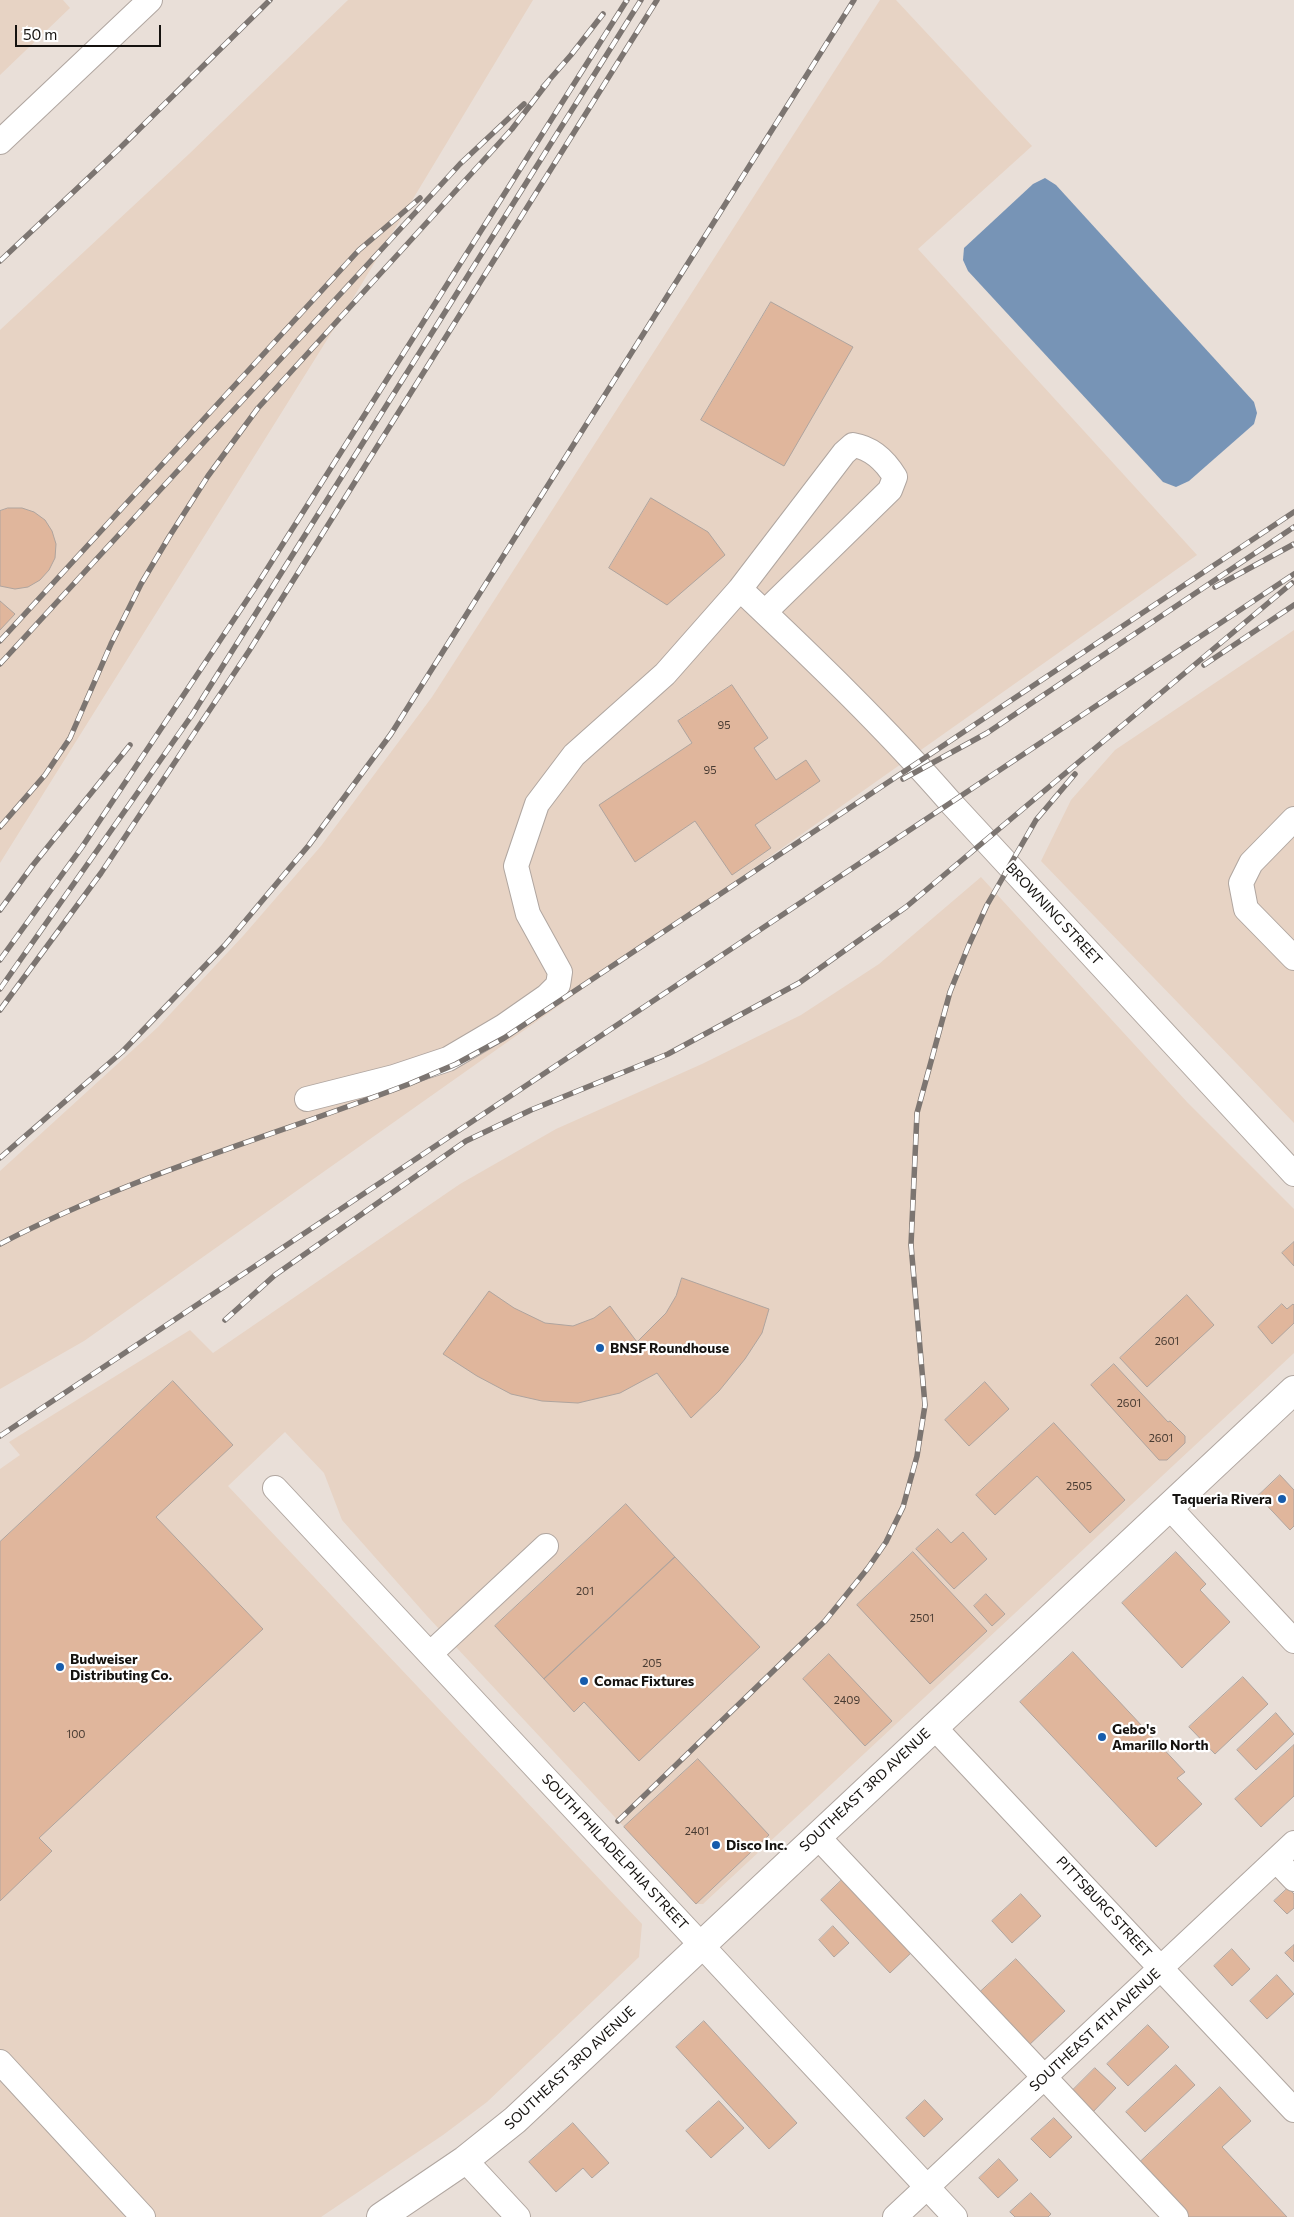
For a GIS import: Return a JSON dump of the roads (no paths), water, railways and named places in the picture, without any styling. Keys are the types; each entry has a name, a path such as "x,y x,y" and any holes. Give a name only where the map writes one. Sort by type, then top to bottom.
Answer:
{"main road":[{"name":"SOUTHEAST 3RD AVENUE","path":"381,2217 465,2160 515,2120 933,1726 1170,1507 1291,1399"}],"street":[{"path":"0,142 150,0"},
{"path":"307,1099 394,1077 448,1059 504,1026 547,996 558,985 560,972 528,914 516,866 537,804 574,755 665,674 740,590 844,453 854,445 866,447 888,466 895,477 890,490 764,612"},
{"name":"BROWNING STREET","path":"740,590 811,656 917,763 951,803 1294,1174"},
{"path":"1294,819 1251,863 1241,883 1246,909 1294,958"},
{"name":"SOUTH PHILADELPHIA STREET","path":"274,1488 955,2217"},
{"path":"1170,1507 1294,1640"},
{"path":"430,1654 546,1546"},
{"name":"PITTSBURG STREET","path":"933,1726 1294,2110"},
{"path":"817,1836 1176,2217"},
{"name":"SOUTHEAST 4TH AVENUE","path":"895,2217 1294,1843"},
{"path":"1276,1860 1294,1879"},
{"path":"0,2062 143,2217"},
{"path":"465,2160 518,2217"}],"water":[{"path":"1045,178 1056,185 1254,402 1257,413 1254,424 1189,481 1176,487 1163,482 968,271 963,260 964,248 1033,184"}],"railway":[{"path":"0,261 118,150 270,0"},
{"path":"0,960 82,847 255,588 627,0"},
{"path":"0,989 192,715 641,0"},
{"path":"0,1010 101,873 249,651 657,0"},
{"path":"0,1158 122,1052 225,945 309,845 391,734 854,0"},
{"path":"543,87 603,14"},
{"path":"0,827 45,775 70,738 111,644 141,584 208,476 258,408 512,129 548,82"},
{"path":"0,664 460,164 524,104"},
{"path":"0,641 359,250 420,198"},
{"path":"0,1244 49,1220 151,1177 409,1084 456,1064 504,1038 1294,512"},
{"path":"903,779 987,733 1294,527"},
{"path":"1215,587 1294,544"},
{"path":"0,1436 1294,574"},
{"path":"225,1320 275,1275 466,1141 531,1110 668,1054 799,983 906,907 1292,583"},
{"path":"1204,665 1294,605"},
{"path":"0,910 33,865 130,745"},
{"path":"618,1821 825,1621 868,1568 886,1542 903,1507 917,1456 925,1405 911,1245 917,1113 950,992 987,905 1036,820 1075,774"}],"place":[{"name":"BNSF Roundhouse","path":"600,1348"},
{"name":"Taqueria Rivera","path":"1282,1499"},
{"name":"Budweiser Distributing Co.","path":"60,1667"},
{"name":"Comac Fixtures","path":"584,1681"},
{"name":"Gebo's Amarillo North","path":"1102,1737"},
{"name":"Disco Inc.","path":"716,1845"}]}
